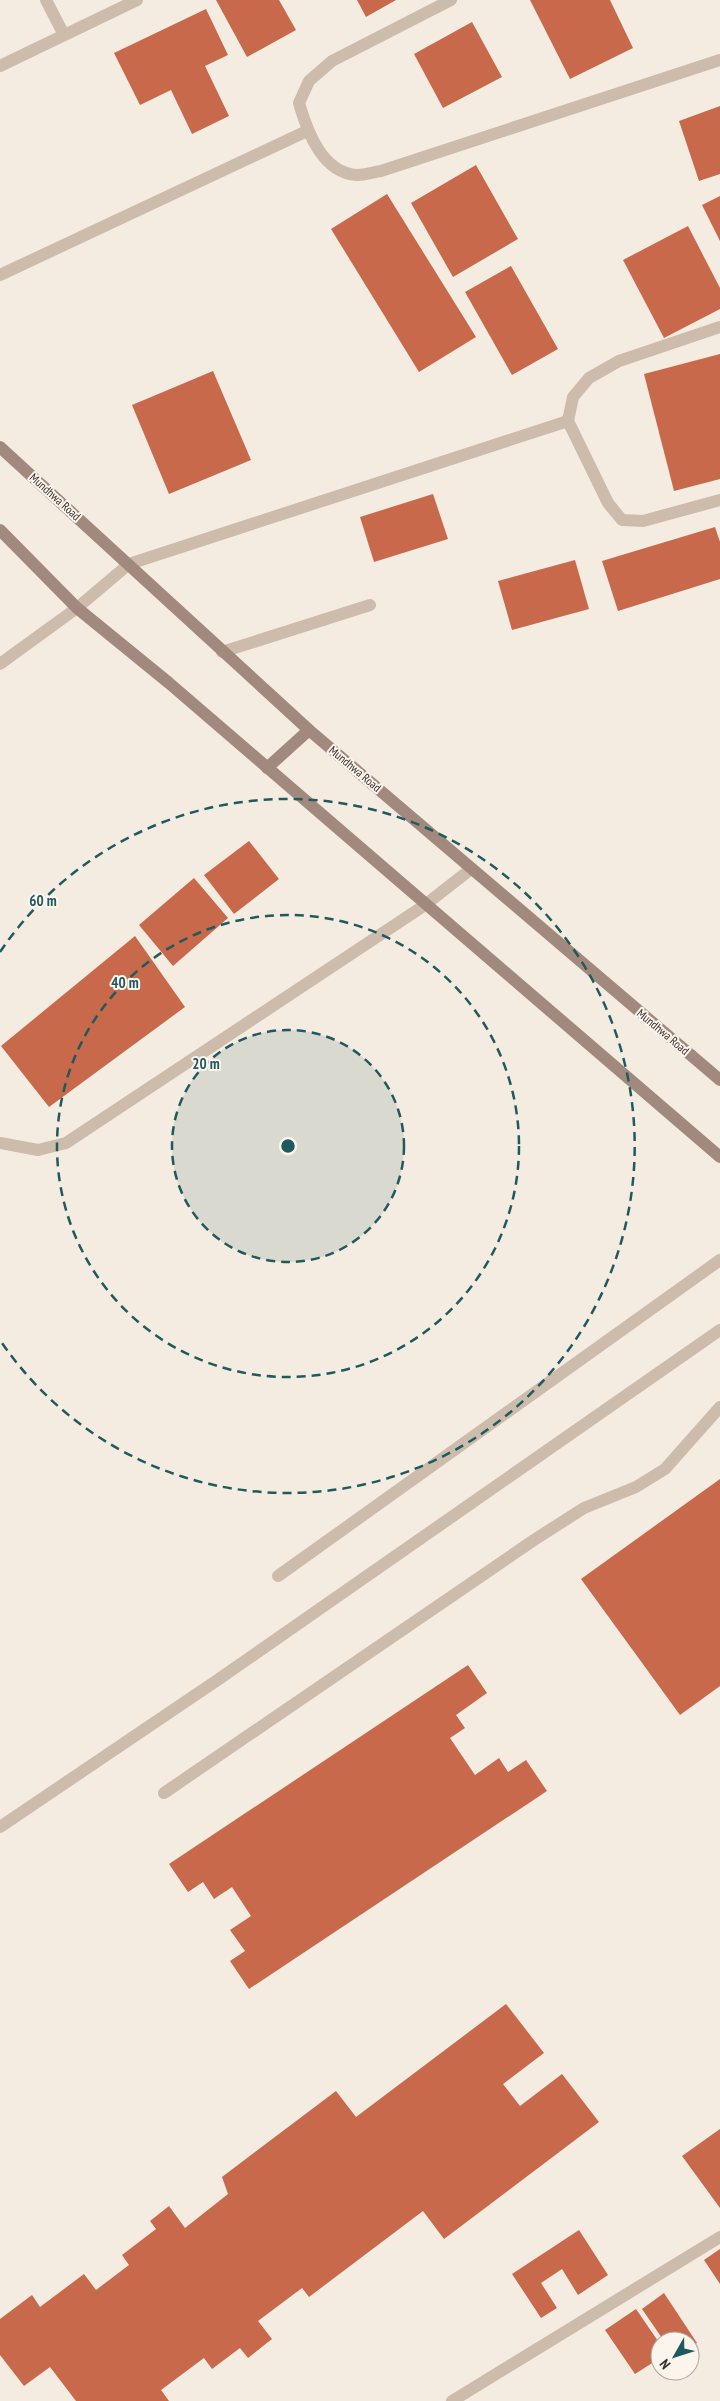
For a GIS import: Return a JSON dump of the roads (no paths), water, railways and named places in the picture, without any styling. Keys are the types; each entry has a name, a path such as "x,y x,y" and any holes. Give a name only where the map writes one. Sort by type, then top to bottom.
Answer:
{"main road":[{"name":"Mundhwa Road","path":"0,447 309,730 720,1080"},
{"path":"0,530 78,608 720,1156"},
{"path":"267,768 309,730"}],"street":[{"path":"46,0 64,35"},
{"path":"0,66 137,0"},
{"path":"451,0 332,61 309,81 299,103 307,132 333,167 357,175 381,171 720,60"},
{"path":"0,275 307,132"},
{"path":"720,327 619,360 589,378 573,397 568,421 608,503 622,520 643,521 720,500"},
{"path":"0,664 78,608 129,564 568,421"},
{"path":"222,652 370,605"},
{"path":"0,1144 38,1150 66,1143 425,905 471,869"},
{"path":"278,1576 720,1260"},
{"path":"0,1828 219,1679 720,1330"},
{"path":"164,1793 534,1540 584,1508 636,1487 665,1470 720,1407"},
{"path":"452,2401 720,2237"}]}
